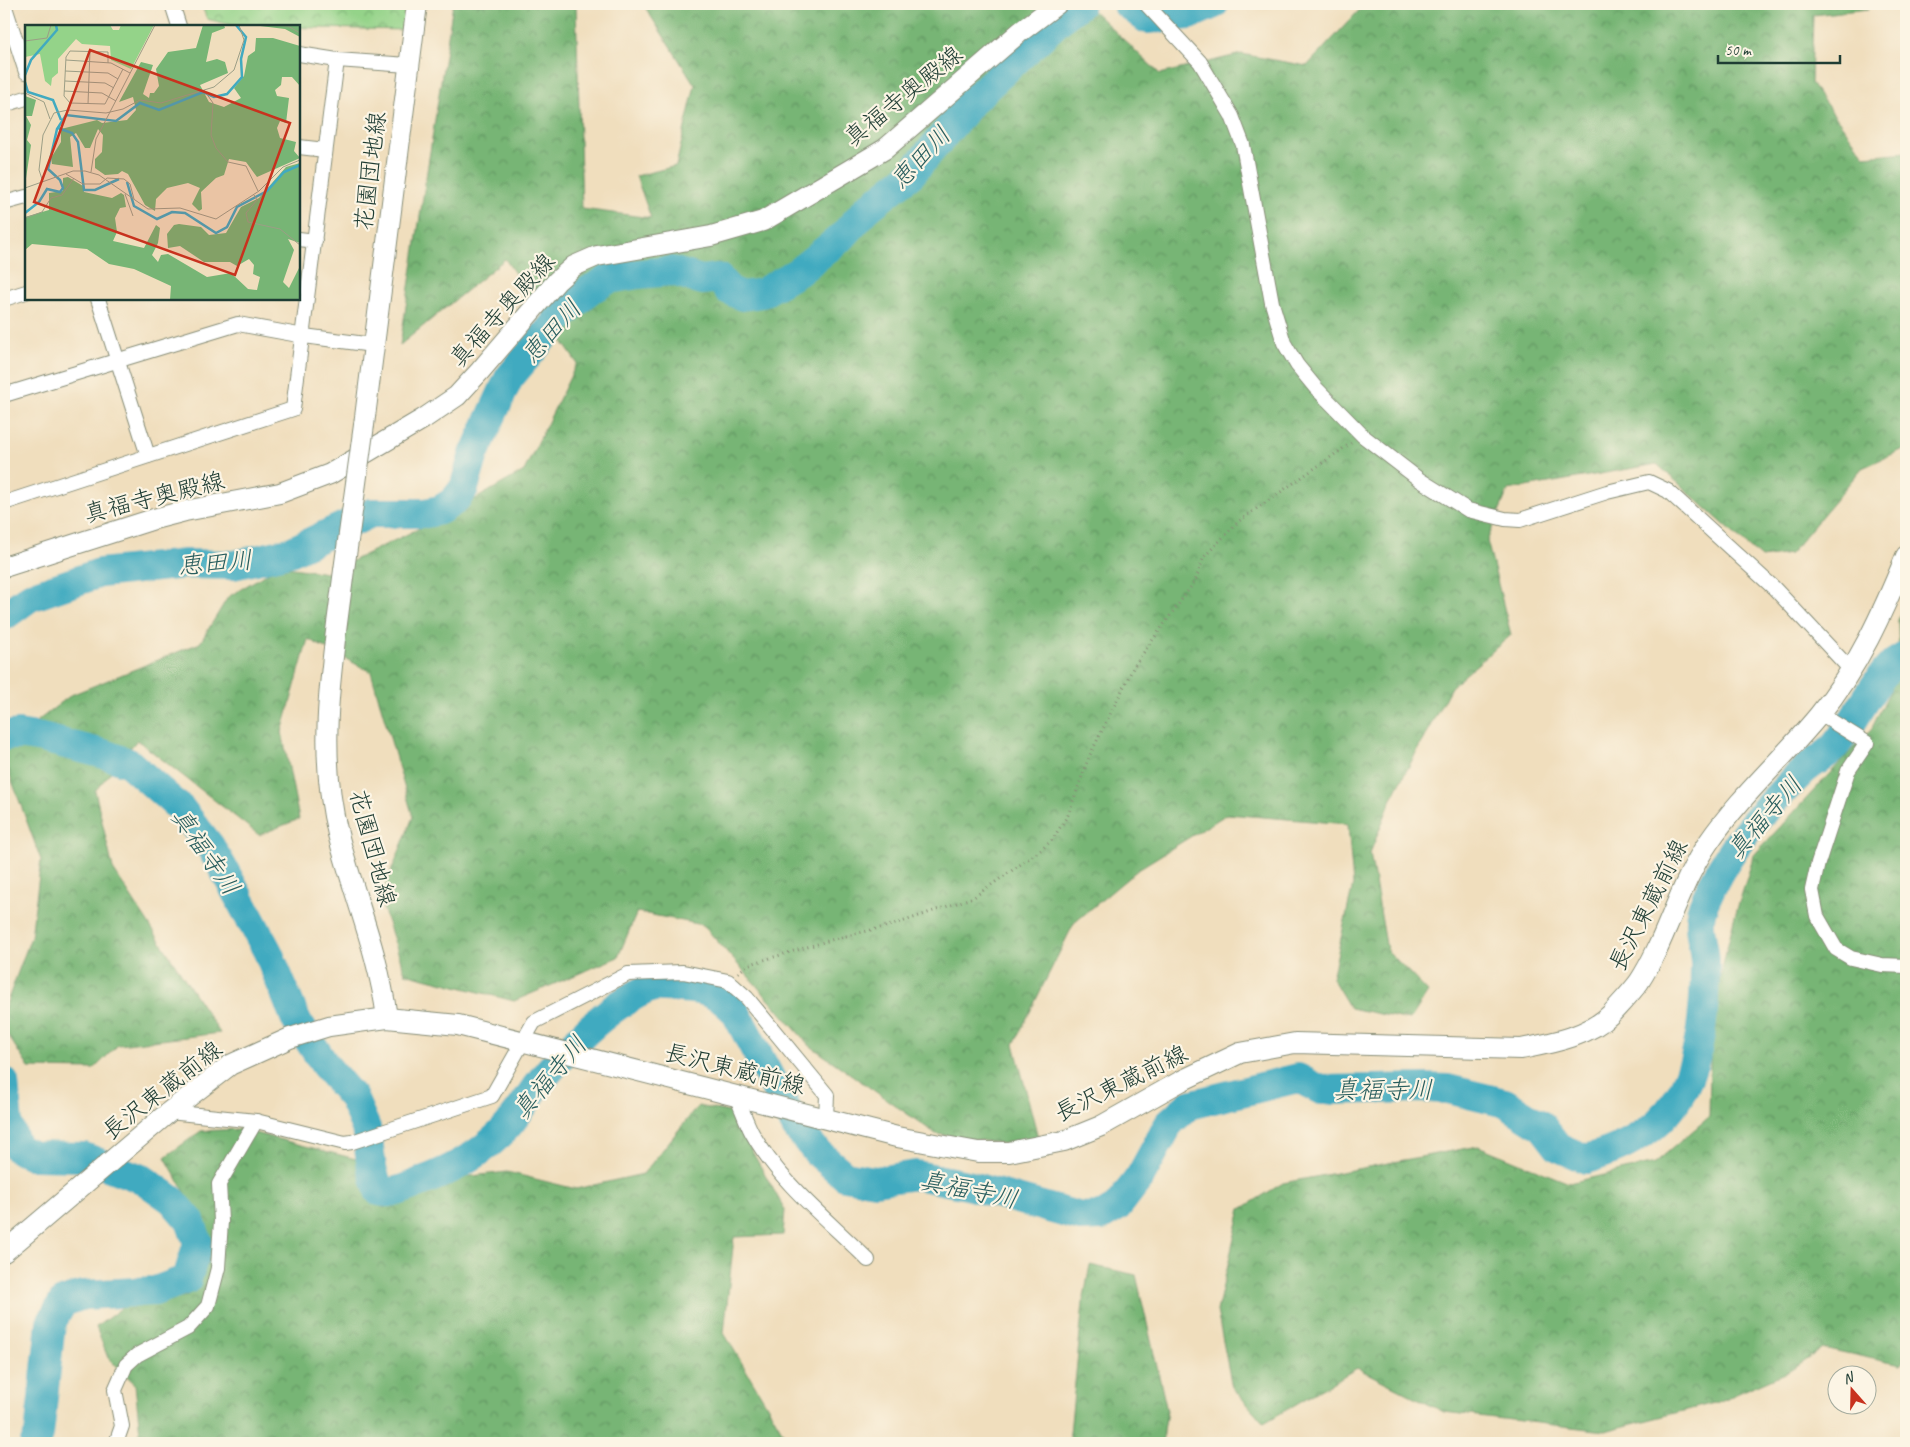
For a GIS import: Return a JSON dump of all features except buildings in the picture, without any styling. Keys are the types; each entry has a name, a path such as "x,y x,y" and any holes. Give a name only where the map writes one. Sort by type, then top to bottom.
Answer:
{"main road":[{"name":"花園団地線","path":"386,1018 377,961 338,834 328,766 326,724 417,4"},
{"name":"真福寺奥殿線","path":"4,567 154,519 185,511 280,493 330,474 424,419 457,396 557,281 574,266 597,256 711,236 763,221 885,149 1020,32 1058,4"},
{"name":"長沢東蔵前線","path":"4,1250 169,1112 230,1065 290,1038 329,1026 386,1018 458,1026 584,1056 744,1099 948,1148 978,1152 1009,1152 1064,1141 1101,1126 1181,1081 1240,1053 1296,1043 1521,1050 1583,1032 1610,1016 1638,983 1656,949 1682,888 1706,845 1733,808 1826,718 1880,618 1906,556"}],"street":[{"path":"172,4 180,25"},
{"path":"1146,4 1200,62 1232,116 1243,145 1265,274 1284,343 1296,365 1363,436 1390,459 1468,510 1505,519 1520,520 1606,492 1649,482 1668,491 1774,588 1851,670"},
{"path":"7,6 25,69"},
{"path":"300,54 337,60 408,64"},
{"path":"4,503 293,409 304,336 337,60"},
{"path":"4,105 25,98"},
{"path":"300,146 325,150"},
{"path":"4,203 25,197"},
{"path":"300,239 316,240"},
{"path":"4,299 25,292"},
{"path":"98,300 148,456"},
{"path":"4,395 238,324 304,336 373,345"},
{"path":"1826,718 1867,743 1848,771 1818,863 1812,890 1817,916 1836,949 1851,958 1882,965 1906,966"},
{"path":"169,1112 256,1121 345,1143 352,1142 492,1096 531,1043 534,1022 628,974 683,972 728,981 747,998 827,1095 819,1116"},
{"path":"744,1099 752,1133 769,1157 807,1203 826,1218 868,1260"},
{"path":"116,1443 122,1426 115,1390 126,1365 137,1354 188,1328 208,1306 218,1268 221,1221 219,1184 256,1121"}],"path":[{"path":"728,981 747,965 834,938 896,924 974,897 1041,850 1052,840 1068,815 1088,757 1134,666 1195,581 1204,557 1239,521 1363,436"}],"green space":[{"path":"201,4 409,4 405,30 300,28 300,25 231,25 207,19"},
{"path":"453,4 576,4 582,209 651,218 636,176 676,166 695,85 643,4 1086,4 1160,74 1241,54 1307,66 1365,4 1867,4 1868,9 1813,15 1811,84 1865,156 1906,152 1906,448 1862,468 1790,554 1761,558 1657,464 1508,490 1487,541 1511,635 1451,687 1393,796 1370,853 1387,950 1428,992 1410,1020 1350,1008 1332,978 1353,885 1348,824 1227,814 1140,868 1074,923 1014,1044 1041,1149 936,1134 809,1045 703,925 637,912 618,957 514,1001 405,973 380,899 413,817 371,672 308,639 282,732 299,819 259,835 137,740 95,791 113,869 220,1033 118,1045 94,1069 29,1068 4,1029 4,1010 31,937 41,860 4,759 4,747 71,695 200,643 228,597 279,566 327,573 451,513 524,471 577,363 505,259 400,345"},
{"path":"1906,597 1906,1359 1901,1365 1823,1348 1791,1370 1718,1402 1605,1431 1444,1412 1357,1368 1264,1423 1232,1387 1217,1311 1241,1209 1283,1183 1478,1146 1569,1183 1655,1163 1709,1117 1711,1015 1734,919 1754,855 1872,728 1899,672 1898,620"},
{"path":"698,1106 730,1112 785,1210 783,1235 734,1237 724,1333 787,1439 787,1443 141,1443 135,1384 108,1358 96,1327 123,1307 187,1296 209,1261 198,1215 165,1157 201,1131 239,1129 356,1159 368,1190 383,1208 463,1177 507,1172 576,1189 643,1174"},
{"path":"1090,1265 1136,1275 1167,1411 1162,1443 1069,1443 1083,1303"}],"waterway":[{"name":"恵田川","path":"4,616 30,597 100,573 186,564 234,565 290,552 371,513 426,513 440,510 454,501 464,488 474,454 509,378 556,322 588,291 609,279 672,271 702,280 718,278 729,290 742,296 762,293 798,272 842,237 867,209 911,174 974,99 1064,16 1080,4"},
{"name":"恵田川","path":"1127,4 1147,19 1189,15 1214,4"},
{"name":"真福寺川","path":"4,736 18,734 42,738 104,754 129,763 181,809 210,846 224,870 268,952 296,1020 325,1065 353,1098 366,1128 372,1168 379,1191 394,1192 408,1187 451,1169 481,1151 509,1124 547,1073 587,1031 618,1006 634,996 650,988 661,987 704,991 724,1001 736,1013 796,1127 817,1152 845,1176 875,1181 916,1175 967,1185 1081,1217 1102,1216 1117,1207 1140,1177 1170,1122 1189,1105 1298,1078 1321,1090 1448,1089 1505,1103 1542,1126 1558,1147 1586,1159 1620,1147 1647,1131 1668,1111 1683,1088 1694,1062 1704,1001 1705,958 1700,919 1705,901 1723,865 1746,832 1773,801 1802,772 1825,755 1840,740 1880,678 1892,665 1906,656"},
{"name":"真福寺川","path":"4,1082 8,1124 18,1149 34,1156 84,1157 144,1180 172,1200 190,1221 198,1243 187,1279 155,1291 83,1295 63,1302 51,1323 39,1435 35,1443"}]}
